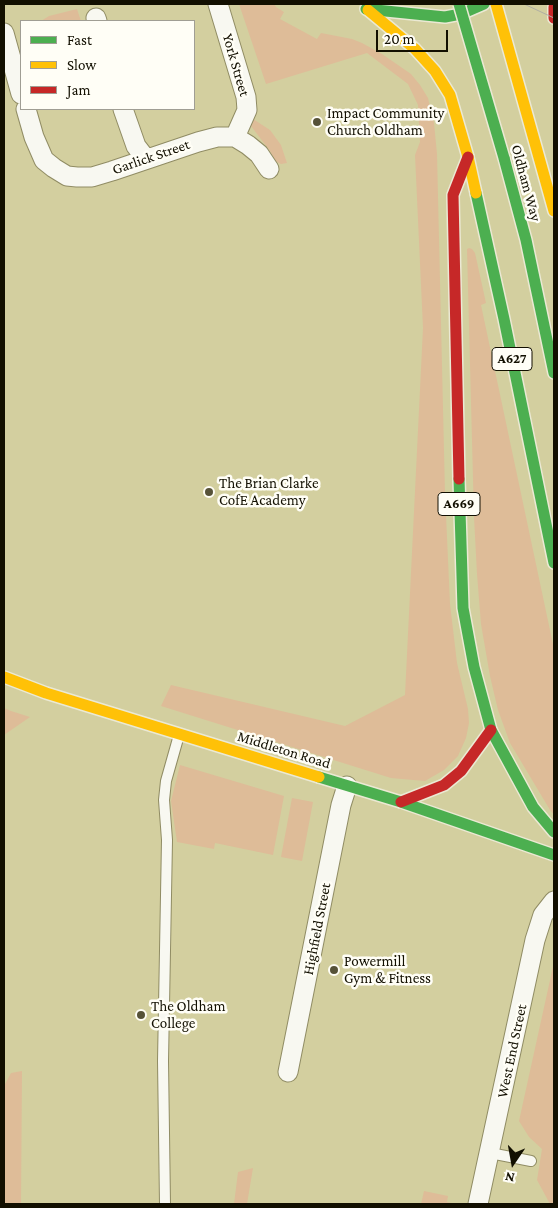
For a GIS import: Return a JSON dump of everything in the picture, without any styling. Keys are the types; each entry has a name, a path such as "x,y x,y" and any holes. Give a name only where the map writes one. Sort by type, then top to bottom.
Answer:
{"main road":[{"path":"356,4 368,10 445,17 461,14 484,4"},
{"name":"Oldham Way","path":"460,4 526,240 554,372"},
{"name":"Oldham Way","path":"496,4 554,211"},
{"path":"554,8 554,18"},
{"name":"A627","path":"368,10 415,49 435,71 450,95 468,157 504,319 554,562"},
{"name":"A669","path":"468,157 453,195 463,608 474,667 490,730 532,808 554,832"},
{"name":"Middleton Road","path":"4,677 46,693 401,802 554,855"},
{"path":"401,802 444,785 461,772 490,730"}],"street":[{"name":"York Street","path":"218,4 246,97 247,110 235,137"},
{"path":"4,33 20,82"},
{"name":"Garlick Street","path":"26,110 34,137 44,160 67,176 92,177 198,142 217,137 235,137"},
{"path":"123,110 136,146 146,159"},
{"path":"235,137 259,154 269,169"},
{"name":"Highfield Street","path":"288,1072 341,805 348,786"},
{"name":"West End Street","path":"478,1204 535,940 543,915 554,901"}],"lane":[{"path":"165,1204 163,1061 167,840 164,800 166,782 179,733"},
{"path":"490,1153 531,1161"}],"shaded area":[{"path":"239,4 274,4 284,12 280,19 317,39 321,33 352,39 382,54 411,74 420,85 428,98 434,123 437,154 445,493 450,604 457,663 468,709 469,723 466,738 458,756 444,770 425,781 391,778 161,706 171,685 345,726 405,695 423,328 415,155 420,142 418,105 408,84 367,53 266,84"},
{"path":"77,9 81,20 43,20 49,16"},
{"path":"253,119 270,130 281,145 287,163 281,164 275,161 270,151 251,126"},
{"path":"469,248 475,253 486,303 481,305 554,649 554,815 510,743 498,710 481,624 474,517 467,249"},
{"path":"4,708 11,711 30,717 4,735"},
{"path":"180,765 284,796 273,855 215,843 214,849 177,842 171,801"},
{"path":"292,798 313,802 302,861 281,857"},
{"path":"554,962 554,1204 550,1204 537,1180 542,1149 529,1137 519,1121"},
{"path":"22,1071 21,1204 4,1204 4,1086 11,1073"},
{"path":"253,1168 247,1204 234,1204 238,1172"},
{"path":"424,1191 448,1196 447,1202 456,1204 421,1204"}],"tram line":[{"path":"524,4 554,18"}],"traffic: fast":[{"path":"459,4 504,158"},
{"path":"366,9 445,17 461,14 484,4"},
{"path":"504,158 526,240 554,373"},
{"path":"476,193 554,563"},
{"path":"459,479 463,608 474,667 491,730 533,807 554,832"},
{"path":"319,777 401,802 554,855"}],"traffic: slow":[{"path":"496,4 554,211"},
{"path":"368,10 415,49 435,71 450,95 476,193"},
{"path":"4,677 46,693 319,777"}],"traffic: jam":[{"path":"554,7 554,18"},
{"path":"459,479 453,195 468,157"},
{"path":"401,802 444,785 461,771 491,730"}],"place":[{"name":"Impact Community Church Oldham","path":"317,122"},
{"name":"The Brian Clarke CofE Academy","path":"209,492"},
{"name":"Powermill Gym & Fitness","path":"334,970"},
{"name":"The Oldham College","path":"141,1015"}]}
